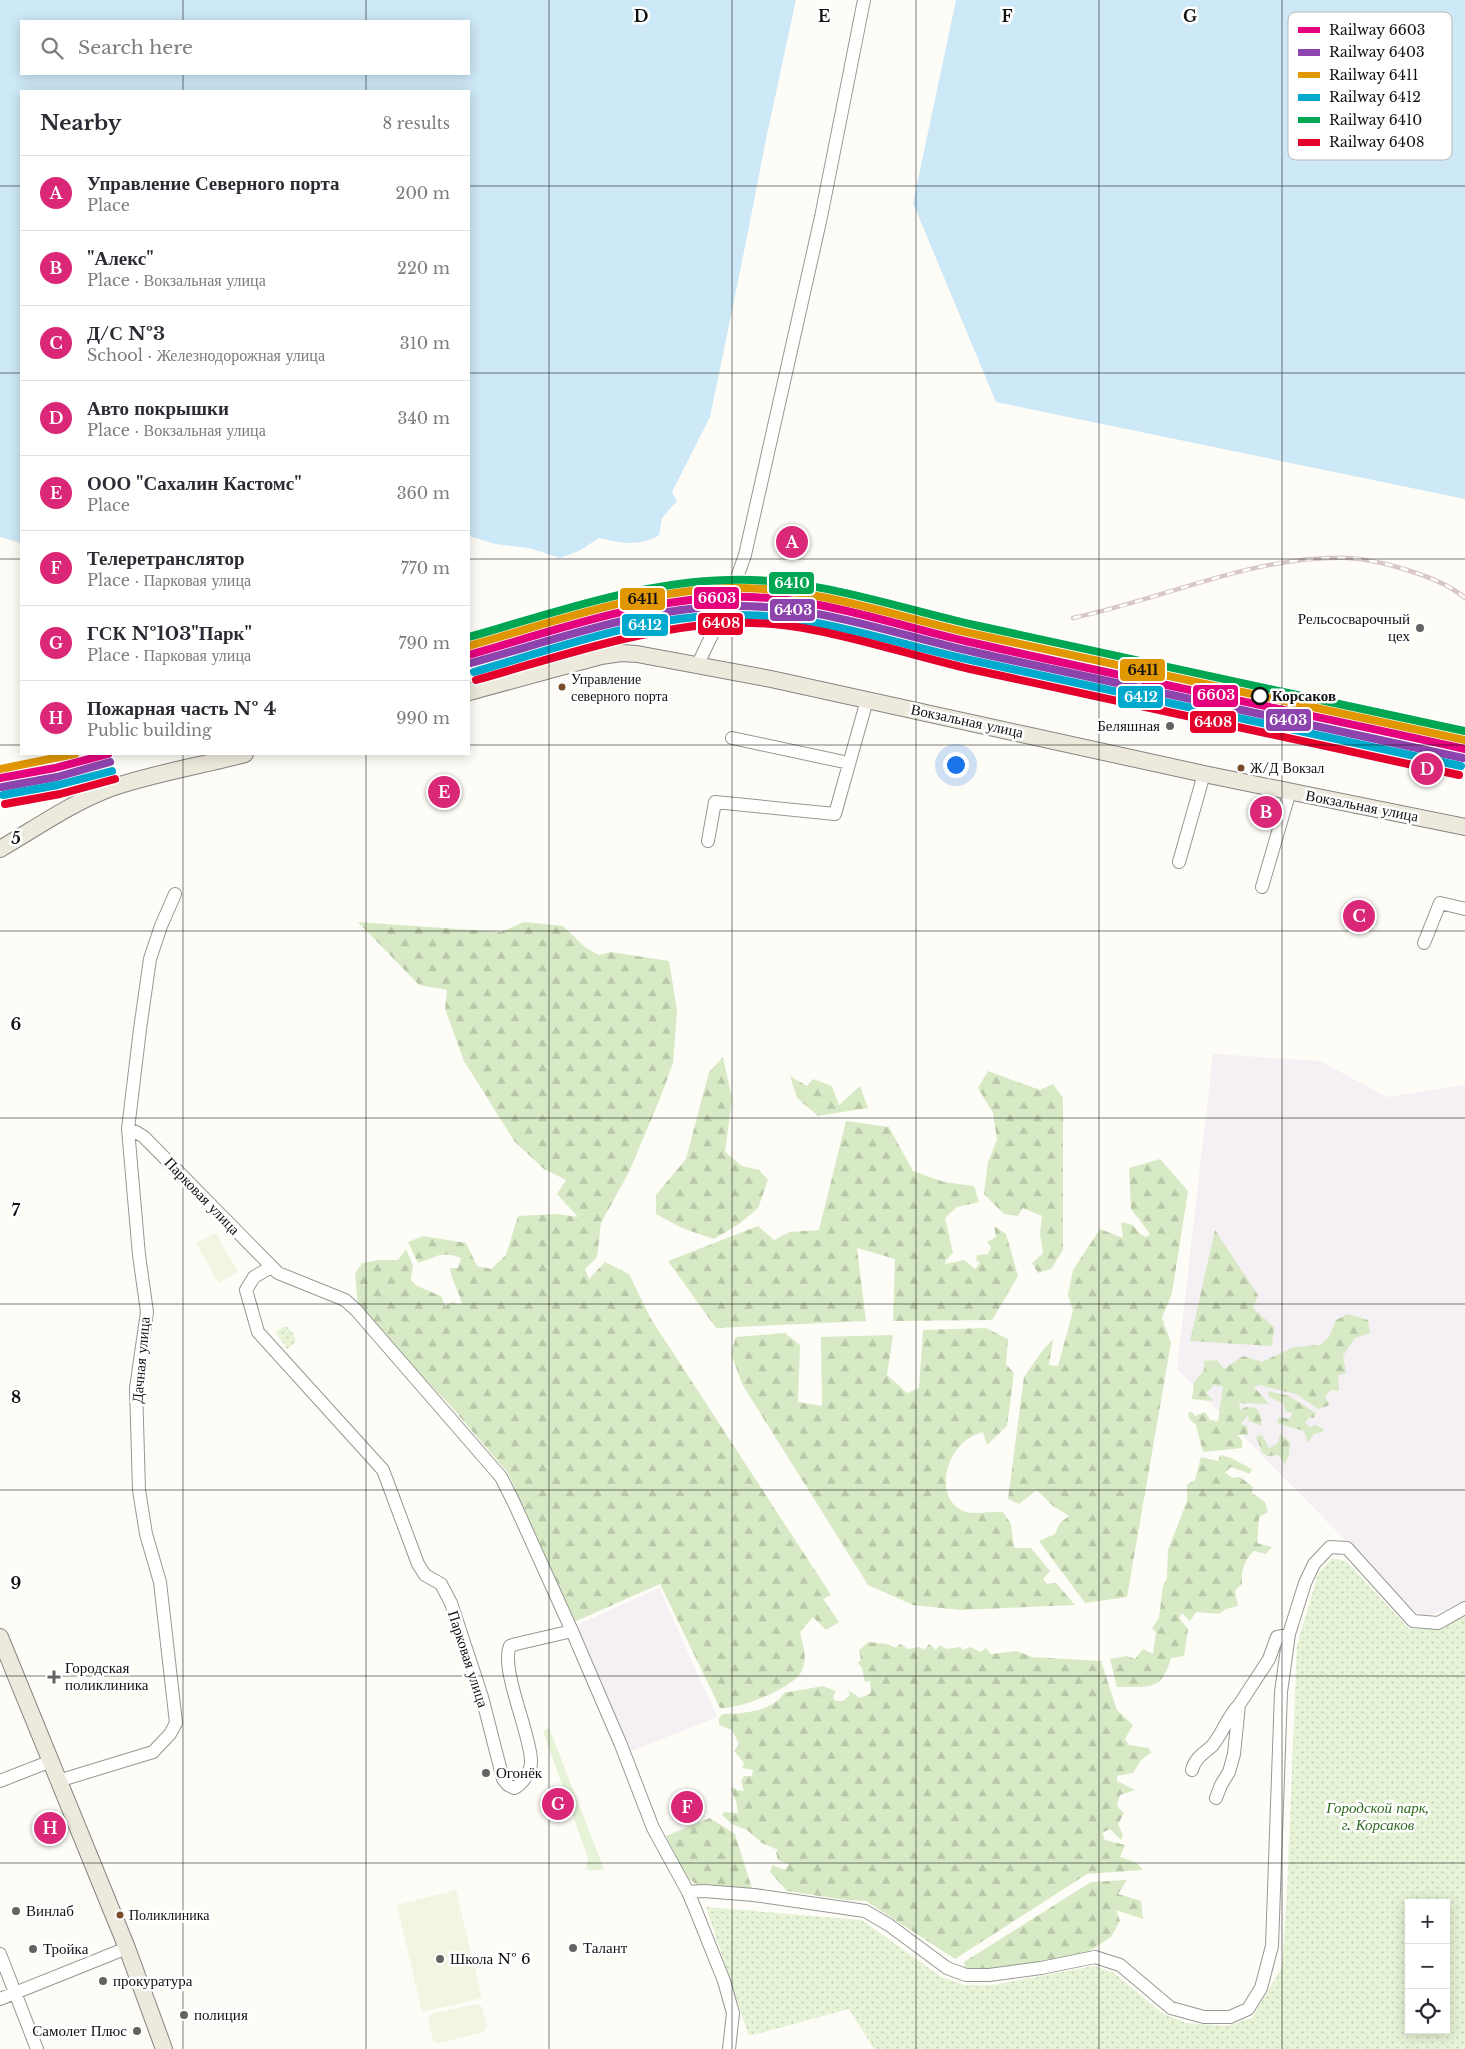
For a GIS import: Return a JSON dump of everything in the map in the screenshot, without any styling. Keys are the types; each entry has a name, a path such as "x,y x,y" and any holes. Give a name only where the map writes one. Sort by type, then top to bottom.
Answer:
{"main road":[{"name":"Вокзальная улица","path":"470,692 601,656 622,653 637,654 771,679 1204,774 1465,827"},
{"path":"0,849 81,801 110,788 146,777 240,755"},
{"path":"0,1637 127,1948 164,2049"}],"street":[{"path":"697,666 730,597 747,548 821,218 864,0"},
{"path":"708,841 715,802 835,814 867,700"},
{"path":"732,738 849,763"},
{"path":"1179,862 1204,774"},
{"path":"1262,887 1290,791"},
{"name":"Дачная улица","path":"58,1781 153,1752 170,1734 176,1724 160,1582 146,1534 139,1490 136,1388 147,1312 128,1130 150,960 161,926 175,894"},
{"path":"1424,943 1440,903 1465,909"},
{"name":"Парковая улица","path":"128,1130 144,1137 278,1273 345,1300 356,1310 501,1477 572,1630 621,1745 653,1828 688,1892 724,1981 733,2013 729,2049"},
{"name":"Парковая улица","path":"271,1267 254,1278 246,1290 258,1332 383,1470 418,1564 425,1575 441,1584 450,1603 482,1697 502,1779 508,1786 514,1788 520,1786 532,1762 508,1659 508,1650 510,1646 516,1644 572,1630"},
{"path":"688,1892 704,1891 754,1896 865,1911 889,1925 947,1968 966,1975 989,1975 1032,1969 1095,1957 1120,1965 1171,2008 1204,2017 1230,2017 1248,2009 1261,1988 1272,1946 1281,1692 1289,1634 1305,1583 1314,1564 1330,1547 1347,1548 1413,1621 1438,1623 1465,1608"},
{"path":"1192,1770 1200,1754 1213,1744 1231,1713 1239,1705 1268,1659 1277,1637 1289,1634"},
{"path":"1216,1798 1229,1772 1234,1754 1239,1705"},
{"path":"0,1781 51,1761"},
{"path":"0,1999 127,1948"},
{"path":"0,1954 37,2049"},
{"path":"722,2049 733,2013"}],"shaded area":[{"path":"1213,1054 1320,1061 1387,1097 1465,1085 1465,1603 1422,1618 1177,1369"},
{"path":"659,1588 717,1717 631,1751 577,1625"}],"green space":[{"path":"358,922 501,932 524,922 563,926 586,948 599,955 611,952 669,961 677,1010 673,1063 629,1172 601,1223 597,1257 585,1269 589,1279 605,1262 629,1274 651,1319 831,1595 823,1599 839,1622 826,1630 813,1617 800,1632 805,1659 803,1669 794,1680 775,1692 751,1702 720,1708 660,1584 574,1622 508,1473 448,1403 401,1355 358,1305 355,1274 362,1263 379,1260 398,1260 406,1249 413,1265 411,1280 417,1286 441,1296 445,1306 452,1302 462,1305 450,1268 458,1268 461,1258 443,1255 418,1263 408,1242 423,1236 466,1243 477,1266 491,1269 506,1255 518,1216 557,1214 578,1217 557,1194 566,1180 544,1169 514,1141 464,1061 445,1009 447,990 419,985"},
{"path":"723,1057 732,1099 725,1152 742,1166 759,1170 768,1180 758,1208 739,1224 714,1239 682,1228 656,1214 656,1195 686,1159 709,1072"},
{"path":"988,1071 1040,1090 1053,1084 1063,1098 1063,1250 1051,1269 1038,1273 1032,1263 1043,1253 1040,1234 1042,1216 1023,1208 1018,1216 1004,1214 984,1194 988,1162 997,1140 993,1113 978,1088"},
{"path":"790,1076 807,1086 813,1079 832,1086 839,1105 860,1086 868,1108 818,1116 797,1098"},
{"path":"846,1121 889,1127 913,1171 944,1182 974,1186 979,1202 957,1207 945,1218 953,1253 946,1260 945,1264 964,1260 975,1269 980,1263 976,1260 977,1255 988,1254 991,1247 987,1242 996,1237 994,1226 1006,1234 1018,1276 992,1320 893,1321 895,1259 857,1248 866,1321 716,1328 668,1261 758,1226 774,1240 790,1232 819,1230"},
{"path":"1160,1159 1188,1191 1172,1293 1162,1318 1171,1343 1127,1597 1085,1603 1039,1541 1055,1534 1060,1523 1069,1516 1053,1506 1037,1490 1019,1504 1008,1499 1024,1377 1053,1339 1049,1365 1058,1366 1073,1311 1068,1295 1073,1270 1100,1229 1123,1238 1121,1222 1133,1225 1140,1234 1146,1237 1150,1234 1131,1209 1129,1168"},
{"path":"1215,1230 1258,1295 1253,1308 1274,1327 1272,1346 1190,1341"},
{"path":"216,1233 238,1272 218,1283 196,1243"},
{"path":"1348,1314 1368,1320 1370,1333 1355,1338 1343,1356 1346,1373 1338,1375 1339,1391 1331,1390 1325,1397 1330,1405 1318,1409 1296,1394 1259,1385 1254,1387 1269,1404 1239,1403 1240,1410 1246,1407 1256,1408 1261,1416 1261,1426 1249,1421 1248,1415 1241,1424 1247,1426 1248,1435 1237,1435 1242,1440 1242,1448 1203,1452 1196,1425 1189,1419 1188,1413 1192,1412 1195,1416 1205,1412 1210,1420 1218,1421 1223,1387 1214,1385 1206,1393 1213,1400 1192,1399 1194,1382 1204,1370 1204,1361 1217,1360 1224,1369 1243,1356 1262,1362 1294,1347 1320,1345 1329,1337 1336,1320"},
{"path":"286,1326 293,1333 296,1342 287,1349 275,1332"},
{"path":"986,1328 1008,1339 1006,1364 1014,1373 1007,1426 987,1445 983,1432 971,1437 960,1446 950,1461 947,1470 946,1489 954,1504 965,1512 1003,1512 1011,1524 1014,1548 1031,1548 1050,1571 1043,1579 1047,1584 1056,1583 1075,1605 961,1610 913,1605 868,1585 742,1384 731,1353 736,1337 785,1333 800,1345 798,1402 822,1406 821,1337 893,1335 887,1375 907,1393 919,1388 923,1330"},
{"path":"1268,1391 1289,1396 1316,1413 1314,1418 1310,1417 1305,1422 1308,1426 1312,1427 1314,1424 1324,1429 1322,1432 1314,1434 1308,1443 1304,1431 1277,1423 1279,1417 1289,1419 1293,1413 1285,1411 1284,1404 1269,1397"},
{"path":"1280,1434 1290,1442 1289,1455 1285,1464 1278,1455 1267,1456 1262,1452 1256,1436 1262,1435 1269,1448 1278,1443"},
{"path":"1220,1455 1231,1458 1252,1469 1250,1474 1231,1467 1225,1472 1232,1478 1240,1477 1253,1487 1252,1493 1265,1502 1268,1512 1259,1517 1257,1543 1272,1547 1266,1554 1254,1551 1248,1558 1242,1574 1242,1584 1235,1591 1238,1606 1226,1609 1219,1614 1196,1612 1190,1621 1182,1613 1179,1618 1188,1629 1184,1656 1171,1658 1163,1677 1158,1682 1145,1687 1117,1687 1110,1659 1127,1656 1135,1659 1143,1649 1153,1654 1156,1632 1152,1628 1159,1618 1163,1586 1167,1578 1168,1550 1187,1501 1187,1485 1195,1480 1201,1457 1218,1461"},
{"name":"Городской парк, г. Корсаков","path":"1332,1558 1346,1561 1409,1629 1439,1627 1465,1613 1465,2049 874,2049 849,2009 749,2036 706,1907 862,1920 941,1977 964,1985 992,1985 1094,1966 1114,1973 1162,2013 1186,2023 1227,2026 1252,2018 1282,1967 1287,1892 1297,1645 1318,1574"},
{"path":"868,1642 887,1644 896,1648 900,1644 908,1649 919,1647 924,1650 929,1644 936,1650 940,1645 946,1649 961,1647 963,1650 970,1647 981,1652 986,1648 991,1654 1017,1651 1032,1657 1101,1661 1117,1710 1133,1725 1125,1739 1129,1745 1149,1748 1151,1753 1142,1759 1133,1773 1117,1776 1117,1781 1135,1790 1120,1795 1117,1806 1124,1813 1118,1824 1123,1835 1121,1840 1110,1829 1102,1833 1105,1840 1125,1845 1120,1857 1137,1863 1143,1870 1087,1874 955,1959 866,1901 846,1900 787,1891 770,1872 772,1865 785,1870 789,1864 778,1860 776,1852 778,1850 762,1843 747,1830 732,1824 722,1815 724,1812 738,1813 736,1801 731,1790 732,1787 744,1791 741,1781 744,1776 752,1776 753,1770 742,1768 744,1763 734,1751 739,1744 732,1730 719,1725 719,1718 723,1714 748,1712 765,1708 773,1704 784,1693 823,1686 836,1691 833,1697 835,1701 843,1701 850,1695 848,1690 860,1698 871,1693 870,1681 865,1682 862,1668 858,1663 861,1660 859,1650"},
{"path":"549,1728 604,1869 591,1871 586,1869 588,1858 543,1731"},
{"path":"710,1818 735,1834 754,1895 704,1891 685,1875 666,1836"},
{"path":"1127,1880 1118,1894 1141,1901 1143,1919 1116,1910 1120,1921 1111,1937 1073,1962 966,1975 964,1962 1091,1882"},
{"path":"456,1890 482,1998 422,2012 397,1905"},
{"path":"477,2004 482,2007 487,2026 483,2032 438,2043 433,2040 428,2019 431,2014"}],"water":[{"path":"0,0 796,0 710,417 672,492 677,501 662,518 659,535 652,539 630,543 599,538 579,551 560,558 529,548 495,544 470,536 470,90 20,90 20,543 0,537"},
{"path":"956,0 1465,0 1465,499 996,402 913,203"}],"pier":[{"path":"796,0 798,0 715,403 766,139"},
{"path":"953,0 955,0 912,207 911,203"},
{"path":"705,431 675,491 673,490"}],"railway":[{"path":"1073,618 1244,571 1278,563 1313,559 1363,559 1385,564 1438,581 1465,598"}],"rail line":[{"name":"6410","path":"470,637 597,600 662,586 728,580 792,583 824,588 979,626 1465,731"},
{"name":"6411","path":"470,646 597,609 662,595 728,588 792,592 855,604 979,635 1465,740"},
{"name":"6603","path":"470,655 630,610 695,599 760,597 822,605 974,643 1465,749"},
{"name":"6403","path":"471,663 567,635 632,619 697,608 761,607 823,615 974,652 1463,758"},
{"name":"6412","path":"474,672 633,627 698,617 762,616 824,624 975,661 1461,766"},
{"name":"6408","path":"476,680 631,637 695,626 758,623 819,631 970,669 1459,775"},
{"name":"6411","path":"0,769 70,755"},
{"name":"6603","path":"0,778 55,768 104,755"},
{"name":"6403","path":"2,787 57,777 110,762"},
{"name":"6412","path":"3,795 58,785 112,771"},
{"name":"6408","path":"5,804 60,794 115,779"}],"place":[{"name":"Управление Северного порта","path":"792,542"},
{"name":"Рельсосварочный цех","path":"1420,628"},
{"name":"Управление северного порта","path":"562,687"},
{"name":"Корсаков","path":"1260,696"},
{"name":"Беляшная","path":"1170,726"},
{"name":"Ж/Д Вокзал","path":"1241,768"},
{"name":"Авто покрышки","path":"1427,769"},
{"name":"ООО \"Сахалин Кастомс\"","path":"444,792"},
{"name":"\"Алекс\"","path":"1266,812"},
{"name":"Д/С №3","path":"1359,916"},
{"name":"Городская поликлиника","path":"54,1677"},
{"name":"Огонёк","path":"486,1773"},
{"name":"ГСК №103\"Парк\"","path":"558,1804"},
{"name":"Телеретранслятор","path":"687,1807"},
{"name":"Пожарная часть № 4","path":"50,1828"},
{"name":"Винлаб","path":"16,1911"},
{"name":"Поликлиника","path":"120,1915"},
{"name":"Талант","path":"573,1948"},
{"name":"Тройка","path":"33,1949"},
{"name":"Школа № 6","path":"440,1959"},
{"name":"прокуратура","path":"103,1981"},
{"name":"полиция","path":"184,2015"},
{"name":"Самолет Плюс","path":"137,2031"}]}
